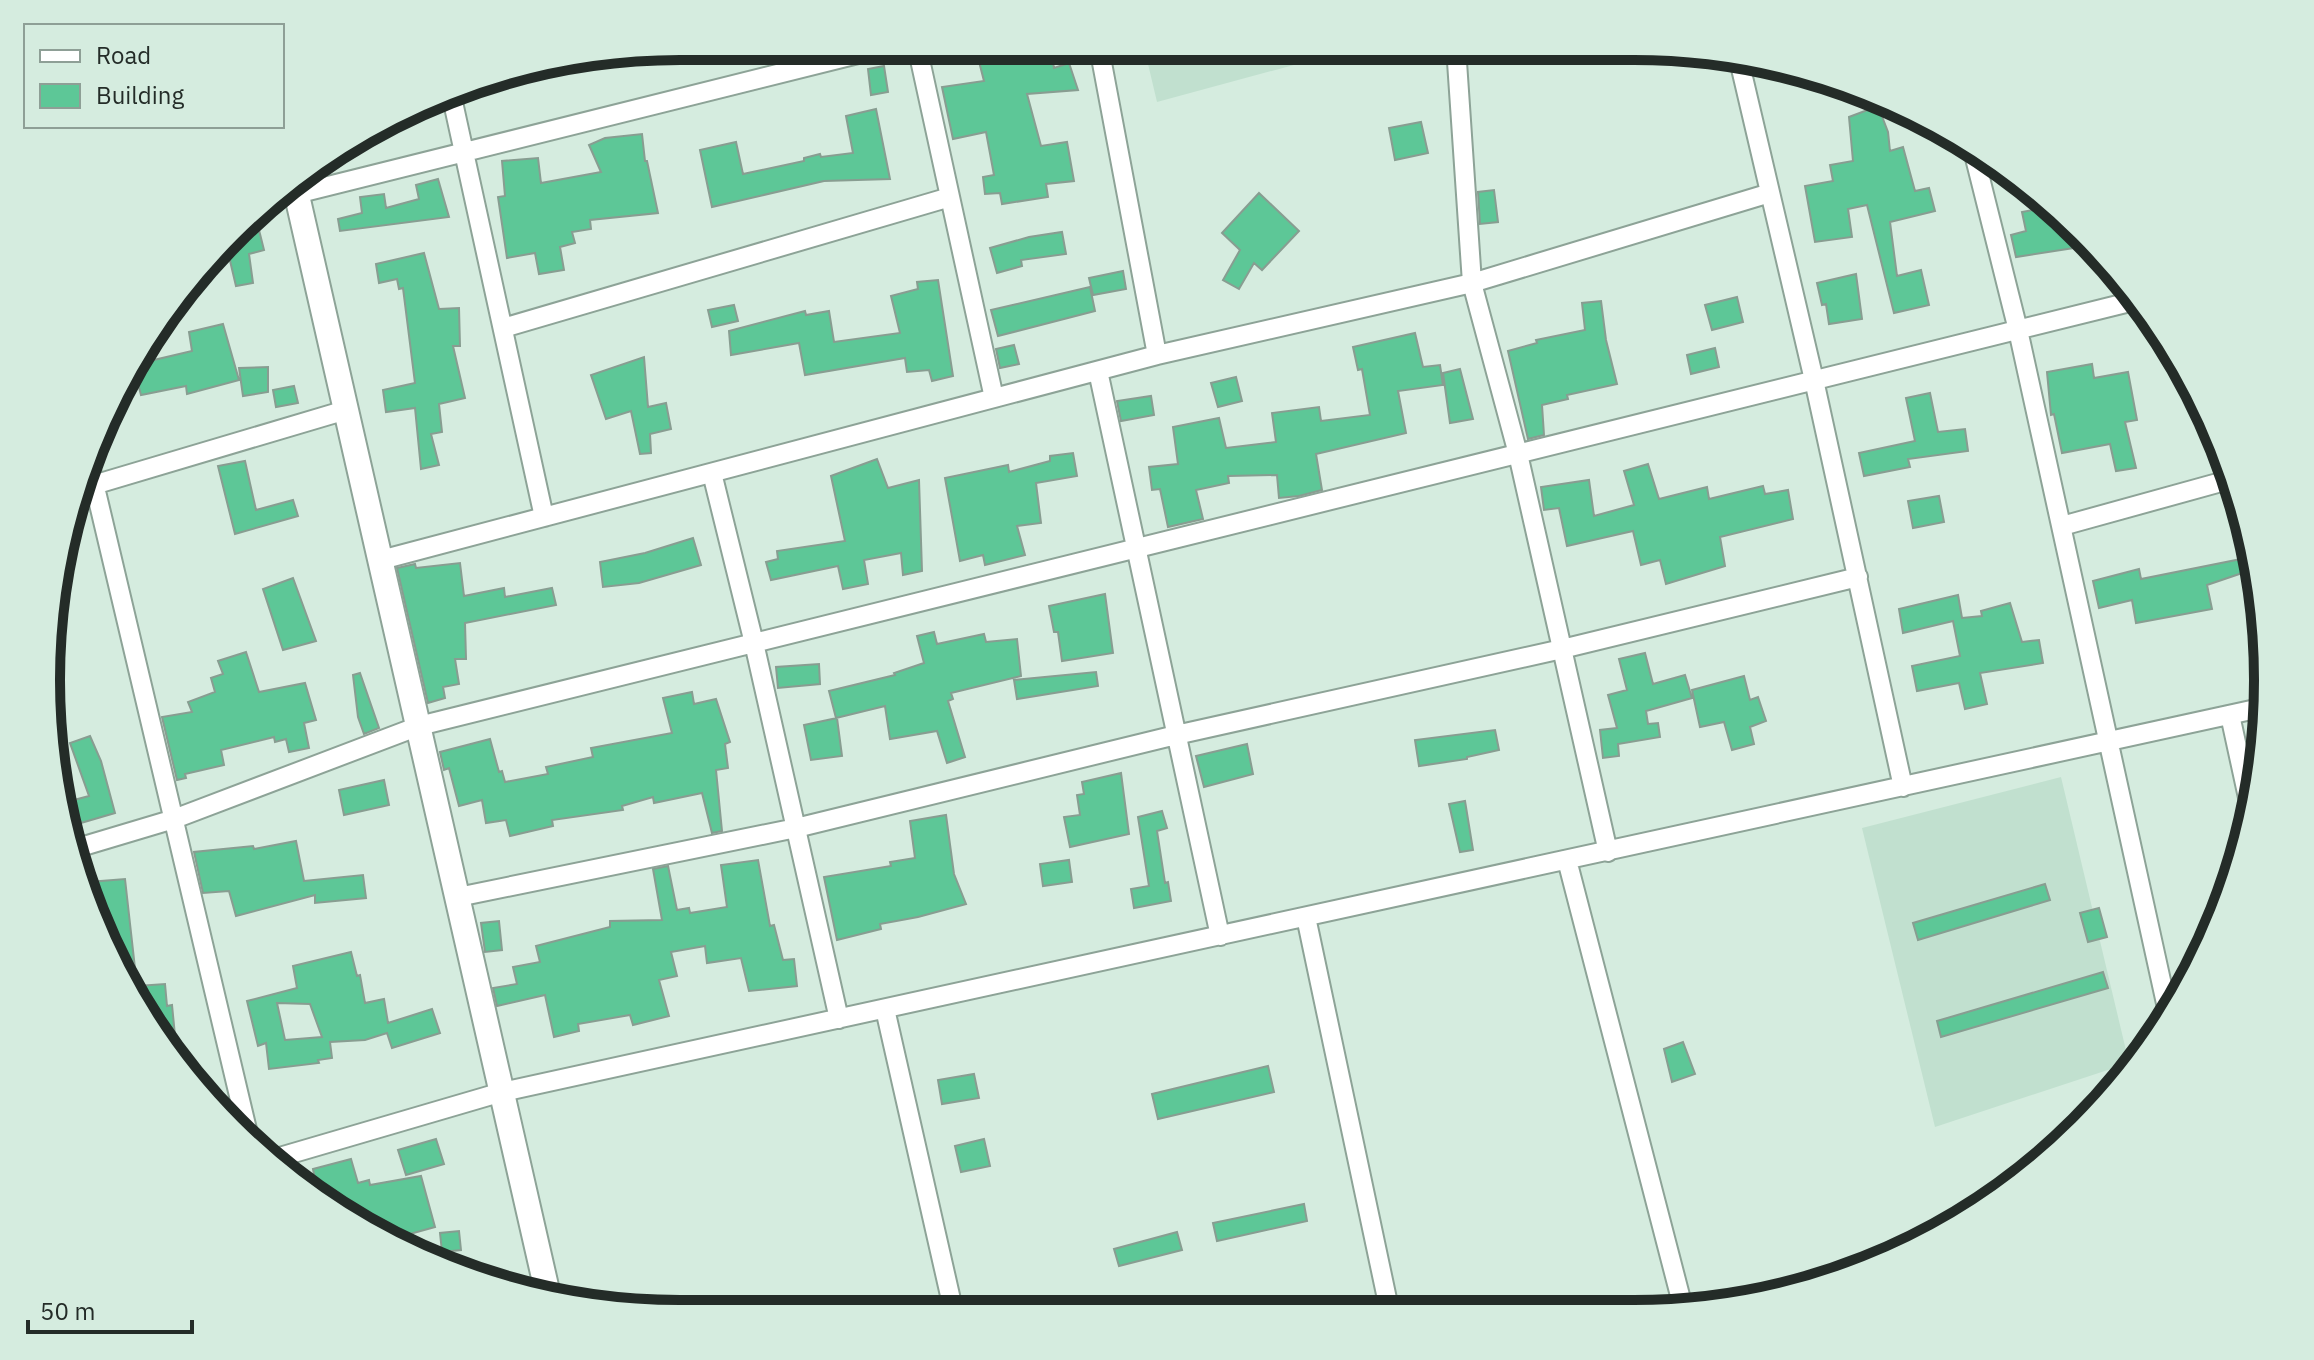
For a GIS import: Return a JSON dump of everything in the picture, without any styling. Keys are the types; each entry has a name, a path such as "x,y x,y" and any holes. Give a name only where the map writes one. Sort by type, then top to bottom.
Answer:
{"street":[{"path":"310,183 465,153 834,60"},
{"path":"920,60 994,398"},
{"path":"1101,60 1157,355"},
{"path":"1457,60 1472,283 1518,454 1608,852"},
{"path":"1741,70 1814,380 1903,787"},
{"path":"453,103 544,517"},
{"path":"1976,163 2018,330 2165,999"},
{"path":"297,193 546,1285"},
{"path":"381,560 1157,355 1472,283 1770,193"},
{"path":"503,328 950,197"},
{"path":"83,846 174,819 419,726 2126,303"},
{"path":"1098,371 1220,936"},
{"path":"94,478 346,410"},
{"path":"712,473 839,1019"},
{"path":"2062,526 2221,482"},
{"path":"90,489 174,819 245,1121"},
{"path":"458,897 796,828 1176,735 1562,649 1858,577"},
{"path":"283,1156 502,1092 2253,710"},
{"path":"2230,715 2245,784"},
{"path":"1567,860 1681,1298"},
{"path":"1306,917 1387,1300"},
{"path":"885,1009 951,1300"}],"shaded area":[{"path":"1147,60 1312,60 1157,102"},
{"path":"2061,777 2127,1055 2118,1067 1935,1127 1862,828"}],"building":[{"path":"979,60 1052,60 1054,68 1069,63 1078,90 1027,94 1041,146 1067,142 1074,181 1046,184 1048,197 1002,204 1000,193 985,194 983,177 994,175 986,132 953,139 942,87 984,81"},
{"path":"884,66 888,92 871,95 868,69"},
{"path":"1873,108 1880,111 1888,132 1890,151 1903,147 1915,191 1929,188 1935,211 1890,222 1897,276 1921,270 1929,305 1894,313 1867,205 1848,209 1852,237 1815,242 1805,186 1833,181 1830,165 1853,161 1849,117"},
{"path":"876,109 890,179 824,181 712,207 700,150 736,142 743,174 804,161 804,158 820,154 821,157 853,153 846,116"},
{"path":"1421,122 1428,153 1395,160 1389,128"},
{"path":"642,134 645,161 658,213 590,220 591,229 572,232 575,243 560,247 564,270 539,274 535,253 507,258 498,197 505,196 502,161 538,158 541,183 601,172 589,145 605,138"},
{"path":"438,179 449,217 340,231 338,219 362,213 360,197 384,194 386,208 419,199 416,185"},
{"path":"1494,190 1498,222 1480,224 1478,192"},
{"path":"1259,193 1299,231 1262,270 1254,263 1239,289 1223,280 1240,250 1222,233"},
{"path":"2037,209 2044,215 2045,221 2050,221 2077,247 2016,257 2011,235 2026,231 2022,212"},
{"path":"258,226 264,250 249,254 253,283 236,286 229,256"},
{"path":"1062,232 1066,254 1021,260 1022,266 997,273 990,248"},
{"path":"424,253 439,309 459,308 460,346 453,346 465,398 439,404 442,432 431,434 439,465 421,469 415,408 386,412 383,390 415,383 403,288 399,289 397,279 379,283 376,264"},
{"path":"1123,271 1126,289 1093,295 1089,278"},
{"path":"1856,274 1862,319 1829,324 1826,304 1822,305 1817,283"},
{"path":"938,280 953,376 932,381 929,370 907,372 905,358 805,375 799,343 731,355 729,331 805,311 806,315 829,311 834,342 900,333 891,296 918,289 917,282"},
{"path":"1090,287 1095,311 998,336 991,310"},
{"path":"1737,297 1743,322 1712,330 1705,305"},
{"path":"1601,301 1606,340 1617,384 1567,395 1568,399 1542,405 1544,435 1528,439 1508,351 1537,343 1536,340 1585,330 1582,303"},
{"path":"734,305 738,321 712,327 708,310"},
{"path":"223,324 239,380 187,394 186,386 141,395 137,381 148,361 192,351 189,332"},
{"path":"1415,333 1423,367 1440,365 1443,385 1398,391 1406,433 1316,454 1322,490 1299,496 1279,498 1277,475 1228,476 1229,483 1196,490 1203,519 1168,527 1160,489 1152,490 1149,467 1178,464 1173,427 1219,418 1226,448 1276,442 1272,413 1319,407 1321,421 1370,415 1362,369 1358,370 1353,347"},
{"path":"1014,345 1019,364 1000,368 996,349"},
{"path":"1715,348 1719,367 1691,374 1687,355"},
{"path":"644,357 648,407 666,403 671,429 650,434 651,453 640,454 631,411 606,419 591,375"},
{"path":"2092,364 2094,378 2128,372 2137,420 2125,422 2136,468 2116,471 2110,444 2062,453 2054,414 2051,415 2047,372"},
{"path":"268,367 268,392 243,396 239,368"},
{"path":"1460,369 1473,419 1450,423 1443,373"},
{"path":"1236,377 1242,401 1218,407 1211,383"},
{"path":"294,386 298,403 276,407 273,390"},
{"path":"1930,393 1938,432 1965,429 1968,451 1908,459 1910,467 1864,476 1859,453 1915,441 1906,398"},
{"path":"1151,396 1154,415 1121,421 1117,401"},
{"path":"1073,453 1077,476 1036,483 1041,523 1017,526 1025,555 985,565 983,555 960,561 945,478 1008,465 1009,472 1050,461 1050,456"},
{"path":"877,459 888,488 919,480 922,571 903,575 901,553 864,560 868,584 843,589 838,566 771,580 766,562 778,559 777,551 845,541 831,476"},
{"path":"245,461 256,510 293,500 298,516 235,534 218,466"},
{"path":"1648,464 1659,499 1707,487 1709,499 1763,486 1765,494 1788,490 1793,519 1720,537 1725,566 1666,584 1660,560 1641,565 1633,531 1567,546 1559,508 1544,510 1541,487 1589,480 1594,516 1634,505 1624,471"},
{"path":"1939,496 1944,522 1913,528 1908,501"},
{"path":"693,538 701,565 639,583 603,587 600,562 645,553"},
{"path":"2242,559 2244,572 2207,585 2212,609 2136,623 2132,600 2099,608 2093,581 2139,569 2141,579"},
{"path":"460,563 464,596 504,588 505,597 552,588 556,605 465,623 466,659 455,659 459,684 443,687 445,698 428,703 397,568 415,564 416,568"},
{"path":"293,578 316,641 283,650 263,589"},
{"path":"1105,594 1113,653 1062,661 1058,632 1054,632 1049,606"},
{"path":"1958,595 1962,618 1982,616 1981,611 2010,603 2022,642 2039,640 2043,663 1980,673 1987,704 1965,709 1959,683 1917,691 1912,666 1960,656 1953,621 1903,633 1899,609"},
{"path":"934,632 937,644 984,634 986,642 1017,639 1021,676 951,693 953,699 948,701 965,757 947,763 937,731 890,739 885,706 836,718 829,691 895,675 924,663 917,636"},
{"path":"246,652 259,692 305,683 316,720 304,723 309,748 289,752 286,739 275,742 274,737 221,750 224,765 185,774 186,778 177,780 162,717 192,712 188,702 215,692 211,678 223,674 218,661"},
{"path":"1645,653 1653,684 1685,675 1692,698 1646,711 1648,724 1658,723 1660,737 1618,744 1619,756 1603,758 1600,730 1617,728 1608,695 1627,690 1619,659"},
{"path":"819,664 820,684 778,688 776,667"},
{"path":"1096,672 1098,686 1017,699 1014,680"},
{"path":"360,673 379,728 364,734 358,717 353,675"},
{"path":"1744,676 1750,700 1758,697 1766,721 1750,727 1754,744 1732,750 1724,722 1700,727 1692,690"},
{"path":"692,692 694,704 716,699 730,742 725,744 728,768 716,770 722,831 712,833 702,793 654,803 653,797 622,806 623,810 552,820 553,826 510,836 506,820 486,823 482,800 459,806 449,768 444,770 440,752 490,739 505,782 548,774 546,767 593,757 591,748 672,733 663,698"},
{"path":"837,718 842,756 811,760 804,725"},
{"path":"1495,730 1499,750 1467,759 1419,766 1415,740"},
{"path":"90,736 101,761 115,813 81,823 74,800 89,796 70,743"},
{"path":"1247,744 1253,774 1204,787 1196,756"},
{"path":"1121,773 1129,834 1070,847 1064,817 1080,815 1077,795 1084,794 1082,782"},
{"path":"384,780 389,805 344,815 339,790"},
{"path":"1465,801 1473,850 1460,852 1449,804"},
{"path":"1162,811 1167,828 1157,831 1171,901 1134,908 1131,889 1149,886 1138,817"},
{"path":"946,815 954,874 966,904 880,924 881,929 837,940 824,877 891,866 890,862 915,858 910,821"},
{"path":"296,841 304,881 363,875 366,898 315,903 315,895 236,916 229,891 203,893 194,852 253,846 254,849"},
{"path":"758,860 770,926 774,925 783,960 794,959 797,986 749,991 741,958 707,963 705,946 671,952 677,976 659,980 669,1016 633,1025 630,1015 578,1024 579,1031 554,1037 545,995 497,1006 493,988 517,984 513,967 540,962 536,946 610,927 610,921 662,920 653,869 668,866 677,910 689,908 690,913 727,907 721,865"},
{"path":"1069,860 1072,882 1043,886 1040,864"},
{"path":"125,879 136,977 107,917 94,882"},
{"path":"2045,884 2050,900 1918,940 1913,923"},
{"path":"2099,908 2107,937 2088,942 2080,913"},
{"path":"499,921 502,950 485,952 481,923"},
{"path":"351,952 357,976 360,975 365,1003 384,999 388,1023 432,1009 440,1033 392,1048 387,1033 365,1040 330,1042 332,1058 318,1060 319,1063 269,1069 266,1043 258,1046 247,1001 297,988 293,966","holes":["277,1003 310,1004 322,1037 285,1040"]},
{"path":"2103,972 2108,988 1941,1037 1937,1021"},
{"path":"165,984 167,1006 172,1005 175,1040 141,986"},
{"path":"1683,1042 1695,1074 1672,1082 1664,1049"},
{"path":"1268,1066 1274,1092 1158,1119 1152,1094"},
{"path":"974,1074 979,1098 942,1104 938,1080"},
{"path":"436,1139 444,1164 406,1175 398,1150"},
{"path":"984,1139 990,1166 961,1172 955,1146"},
{"path":"351,1159 358,1183 369,1180 370,1185 421,1176 435,1227 405,1235 336,1196 307,1175 314,1174 313,1169"},
{"path":"1304,1204 1307,1221 1217,1241 1213,1223"},
{"path":"459,1231 461,1250 442,1252 440,1233"},
{"path":"1177,1232 1182,1250 1119,1266 1114,1249"}]}
